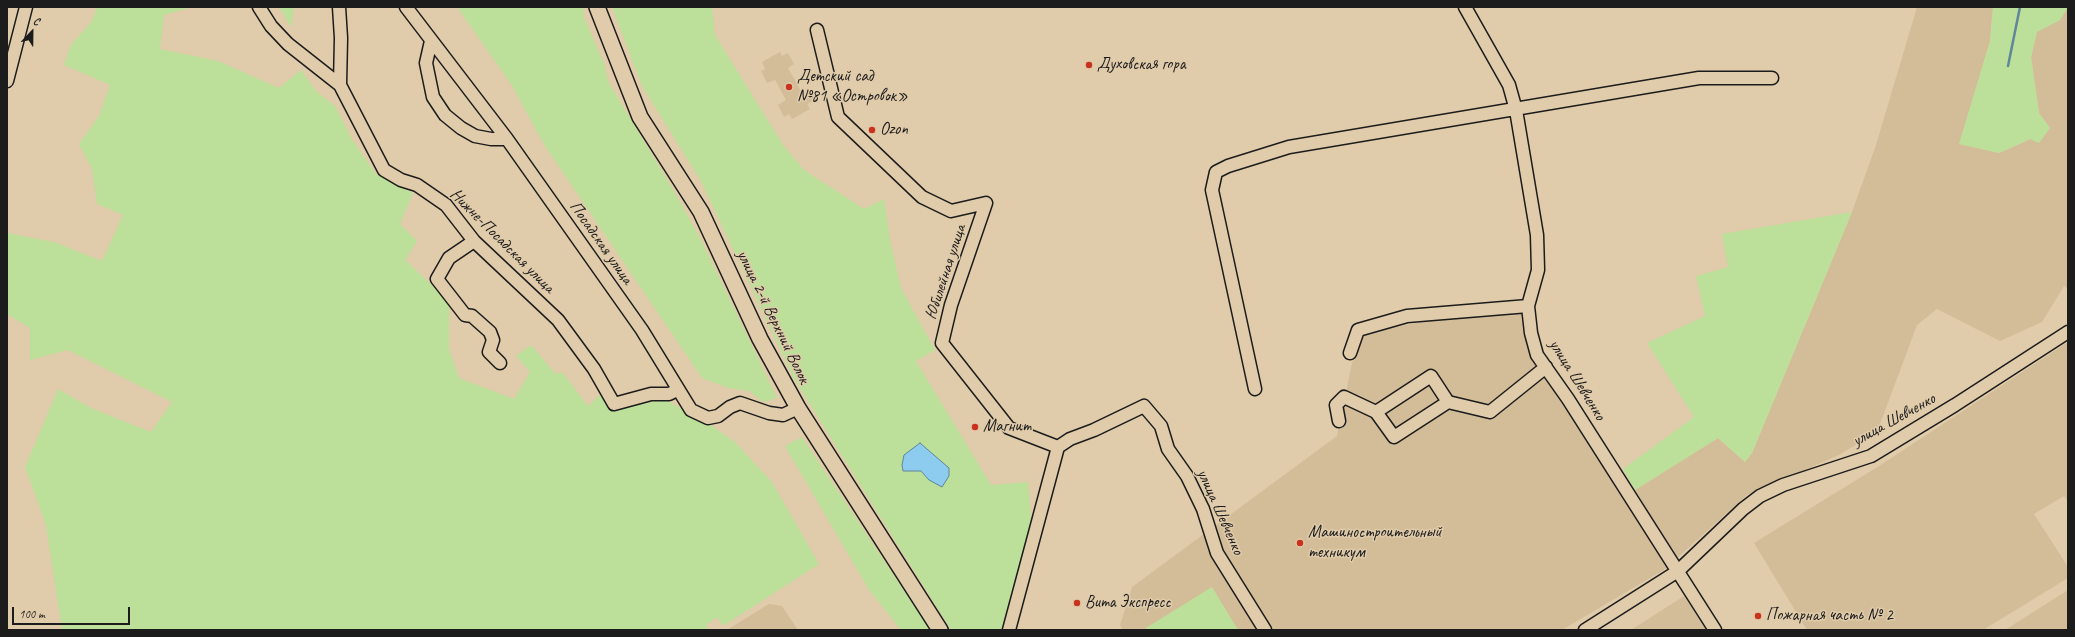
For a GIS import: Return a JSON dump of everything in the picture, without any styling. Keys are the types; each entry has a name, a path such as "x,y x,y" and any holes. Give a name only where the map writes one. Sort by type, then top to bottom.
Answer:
{"main road":[{"name":"улица 2-й Верхний Волок","path":"598,7 640,117 701,212 760,339 798,408 940,630"}],"street":[{"path":"7,81 26,7"},
{"path":"259,7 271,26 288,44 340,85"},
{"name":"Нижне-Посадская улица","path":"339,7 341,38 340,85 384,170 401,180 417,185 446,205 474,241 558,320 594,369 614,404 651,394 669,394 677,390"},
{"name":"Посадская улица","path":"406,7 507,139 642,330 677,390 691,410 708,418 718,416 730,407 740,403 783,416 798,408"},
{"path":"1350,353 1358,330 1407,316 1528,306 1538,270 1537,235 1516,110 1509,85 1465,7"},
{"name":"Юбилейная улица","path":"817,30 838,117 922,197 951,211 986,203 951,305 942,343 1009,428 1058,448"},
{"path":"431,41 426,63 433,97 445,115 461,128 475,136 490,139 507,139"},
{"path":"1255,389 1212,190 1216,172 1228,166 1289,147 1699,78 1772,78"},
{"path":"474,241 448,258 437,280 465,315 472,316 490,332 493,340 489,352 500,363"},
{"name":"улица Шевченко","path":"1528,306 1531,333 1537,355 1568,399 1678,572"},
{"name":"улица Шевченко","path":"1585,630 1678,572 1743,509 1760,496 1783,485 1871,456 1955,405 2068,332"},
{"path":"1376,412 1431,376 1448,402 1490,412 1546,367"},
{"path":"1339,422 1336,405 1344,397 1376,412 1394,437 1448,402"},
{"name":"улица Шевченко","path":"1058,448 1070,439 1094,430 1144,406 1161,426 1168,449 1187,476 1203,509 1217,553 1265,630"},
{"path":"1009,630 1058,448"},
{"path":"1678,572 1715,630"}],"shaded area":[{"path":"1917,7 1993,7 1990,41 1960,144 1999,153 2031,139 2039,113 2031,57 2037,31 2060,20 2068,7 2068,289 2064,286 2042,322 2000,341 1937,309 1917,325 1877,432 1839,455 1747,495 1677,558 1635,490 1718,438 1745,462 1752,453 1852,212 1876,145"},
{"name":"Детский сад №81 «Островок»","path":"780,52 782,56 788,53 794,64 788,68 802,93 808,90 814,101 807,104 810,109 792,119 789,114 784,117 778,105 786,100 775,80 767,83 761,71 765,69 762,62"},
{"path":"1514,305 1527,316 1526,345 1667,568 1562,630 1123,630 1120,625 1132,587 1337,436 1358,334"},
{"path":"2068,342 2068,501 2064,496 2034,514 2068,567 2068,578 1983,630 1807,630 1754,543 1879,466"},
{"path":"2068,590 2068,630 2005,630"},
{"path":"1684,596 1706,630 1631,630"},
{"path":"769,604 782,606 798,630 727,630"}],"green space":[{"path":"97,7 192,7 164,15 160,49 218,61 279,88 301,70 316,91 335,106 353,141 376,174 413,193 400,224 417,241 405,260 449,301 449,349 459,378 514,399 530,372 516,356 531,345 556,374 562,372 588,406 603,392 613,411 657,395 711,425 736,443 772,482 819,564 723,626 717,617 706,625 709,630 62,630 46,525 25,467 58,389 91,408 151,432 172,402 68,350 30,360 30,328 7,314 7,233 54,242 102,261 123,215 97,204 92,169 79,144 99,116 110,85 64,65 71,45 92,21"},
{"path":"279,7 294,7 291,27"},
{"path":"457,7 583,7 584,17 604,64 609,83 678,198 703,244 777,398 763,402 749,391 728,388 702,378 545,146 511,84"},
{"path":"612,7 712,7 715,35 783,145 804,170 864,209 884,199 890,240 901,288 935,350 916,361 991,485 1028,482 1032,527 1005,630 951,630 793,377 701,181 642,86"},
{"path":"1993,7 2068,7 2060,20 2037,32 2031,57 2039,113 2050,128 2039,143 2030,139 1999,153 1959,144 1990,41"},
{"path":"1852,212 1752,453 1745,462 1718,438 1635,490 1623,469 1694,417 1647,343 1705,316 1696,276 1728,267 1722,234"},
{"path":"802,437 930,630 901,630 869,590 785,446"},
{"path":"1212,587 1238,630 1147,630 1146,628"}],"water":[{"path":"920,443 949,468 949,476 942,487 929,480 921,471 903,471 902,465 904,455"}],"waterway":[{"path":"2008,66 2020,7"}],"place":[{"name":"Духовская гора","path":"1089,65"},
{"name":"Детский сад №81 «Островок»","path":"789,87"},
{"name":"Ozon","path":"872,130"},
{"name":"Магнит","path":"975,427"},
{"name":"Машиностроительный техникум","path":"1300,543"},
{"name":"Вита Экспресс","path":"1077,603"},
{"name":"Пожарная часть № 2","path":"1758,616"}]}
